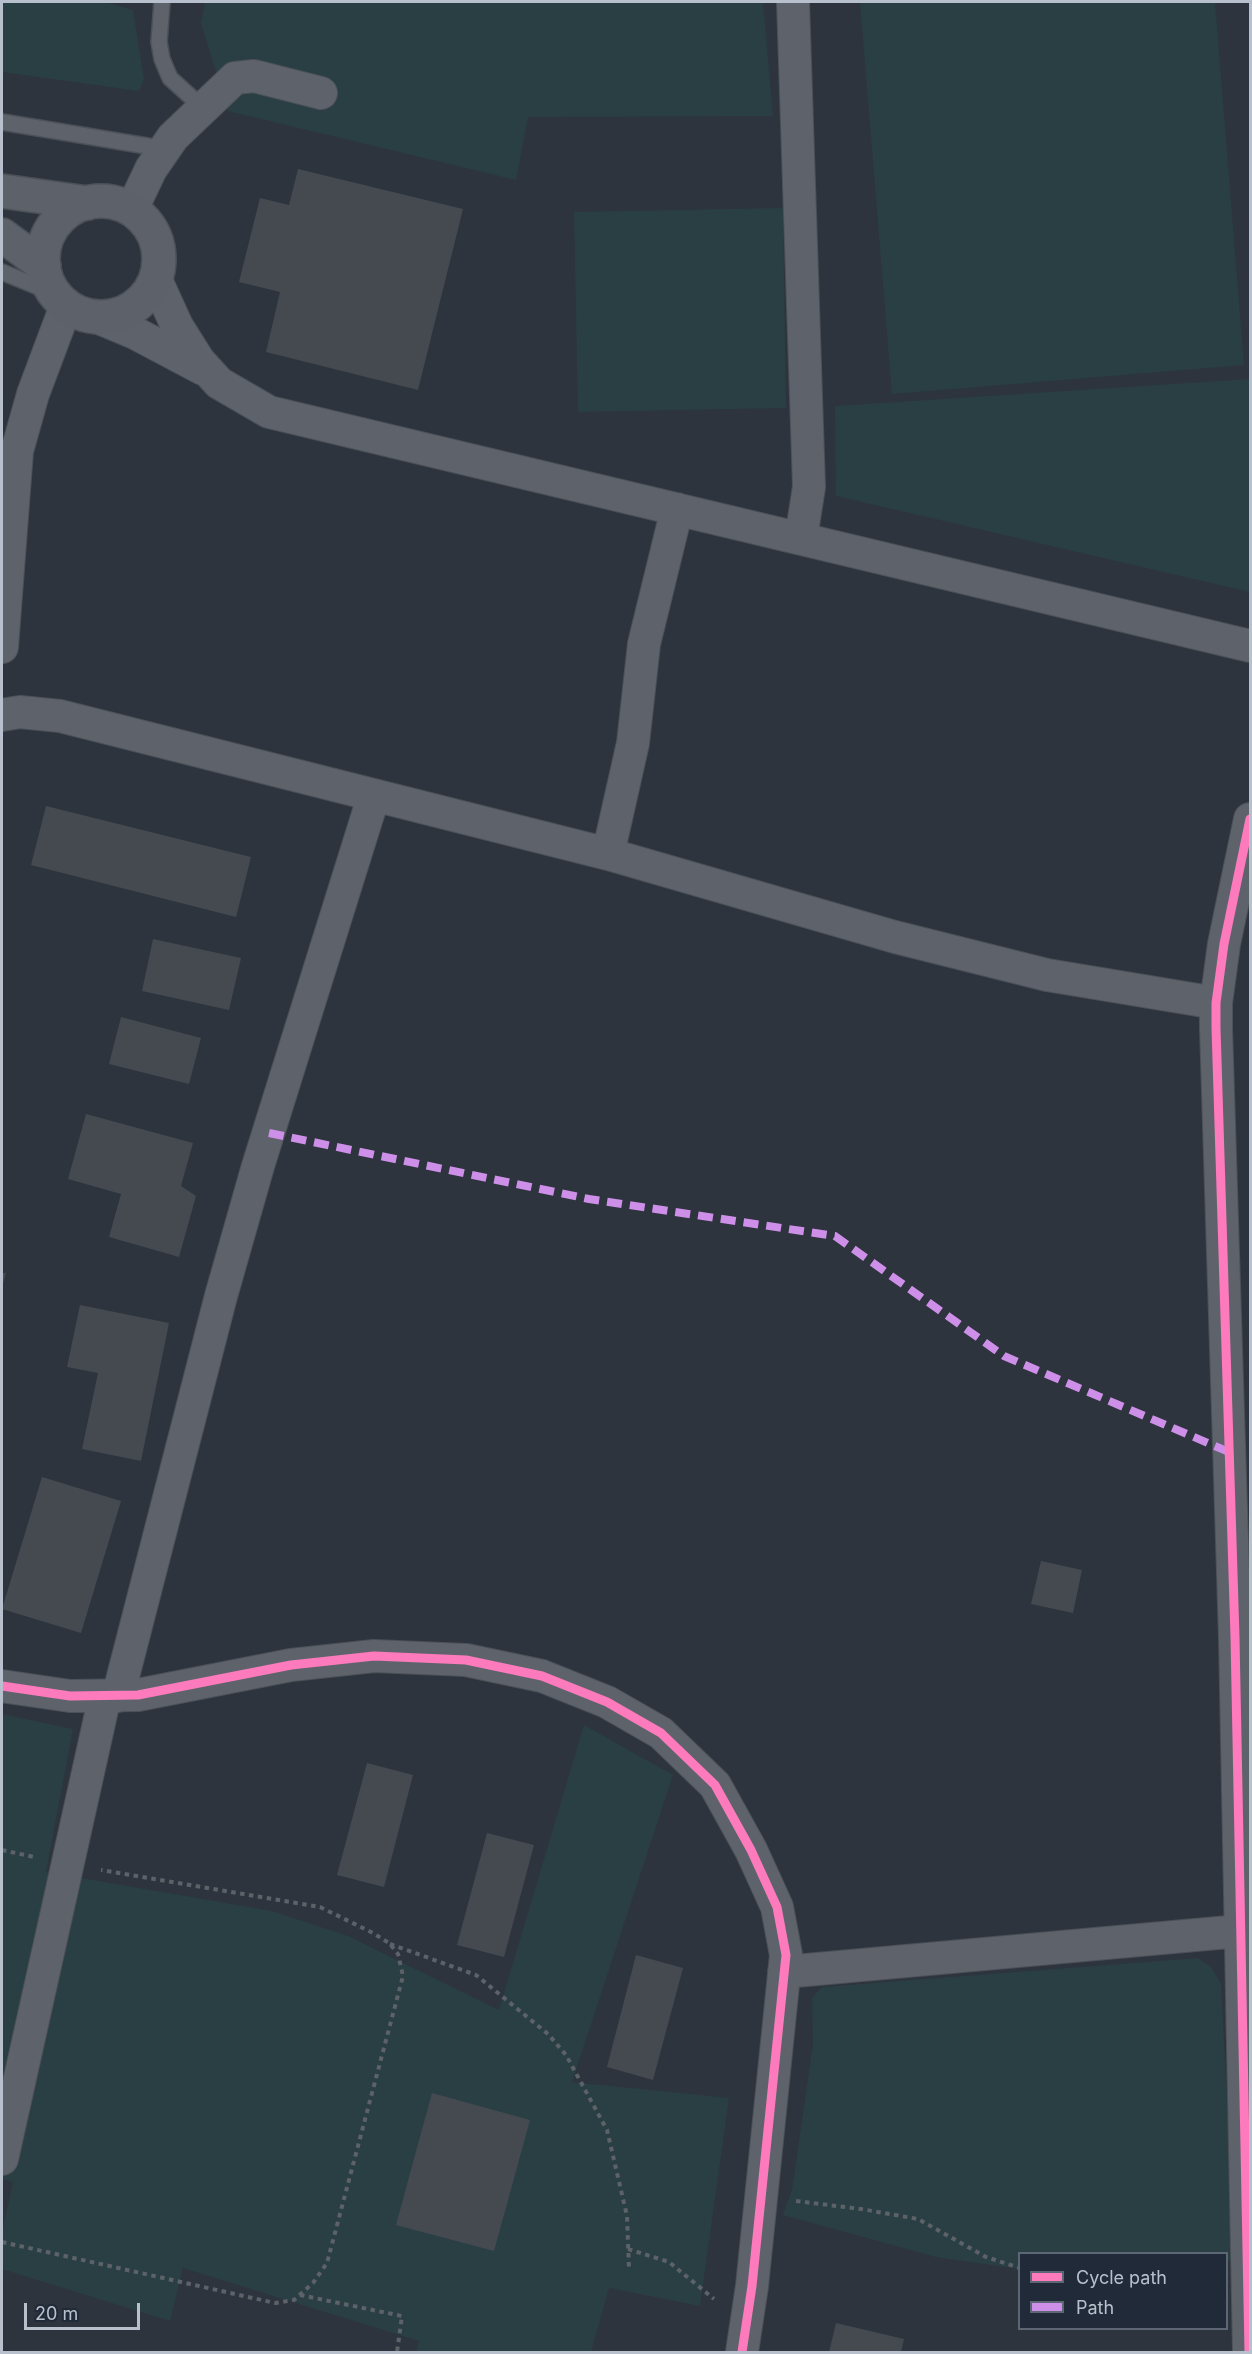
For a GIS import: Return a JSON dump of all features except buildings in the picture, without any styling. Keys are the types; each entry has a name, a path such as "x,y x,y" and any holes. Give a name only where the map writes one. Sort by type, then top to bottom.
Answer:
{"street":[{"path":"793,2 809,487 801,538"},
{"path":"132,209 151,169 165,149 235,78 254,76 321,93"},
{"path":"2,191 88,203 113,202 132,209 147,222 157,240 160,260 156,280 146,297 133,309 116,316 99,318"},
{"path":"2,647 17,451 33,394 55,288 42,257 46,240 54,225 66,213 88,203"},
{"path":"2,235 82,314 99,318 135,333 210,373"},
{"path":"156,280 177,326 199,361 227,388 269,412 1251,646"},
{"path":"608,854 633,743 644,644 677,509"},
{"path":"2,715 20,712 60,716 608,854 895,937 1047,975 1216,1003"},
{"path":"2,2159 67,1864 221,1296 258,1166 374,795"},
{"path":"1249,2352 1235,1637 1216,1003 1239,866 1251,819"},
{"path":"2,1686 70,1696 138,1695 291,1665 374,1656 466,1660 542,1676 607,1702 661,1733 715,1785 751,1850 777,1907 786,1955 744,2339"},
{"path":"784,1972 1240,1931"}],"lane":[{"path":"162,2 159,15 162,59 170,78 203,108"},
{"path":"2,122 165,149"},
{"path":"2,272 55,288"}],"path":[{"path":"2,1850 67,1864 320,1907 389,1943 476,1976 548,2034 566,2055 607,2130 627,2216 629,2269"},
{"path":"2,2242 275,2303 294,2300 313,2283 327,2263 403,1976 398,1954 389,1943"},
{"path":"761,2197 861,2209 918,2219 986,2257 1018,2267"},
{"path":"628,2249 669,2262 744,2339"},
{"path":"300,2295 402,2316 397,2352"}],"green space":[{"path":"2,2 105,2 133,10 144,79 139,91 2,72"},
{"path":"205,2 763,2 773,116 528,117 516,180 228,111 201,23"},
{"path":"860,2 1215,2 1244,365 892,394"},
{"path":"783,208 786,408 578,412 574,212"},
{"path":"1250,379 1250,592 836,496 835,406"},
{"path":"2,1714 73,1729 46,1872 272,1911 348,1936 499,2010 584,1725 673,1775 572,2082 729,2098 700,2306 609,2288 591,2352 416,2352 419,2341 183,2268 170,2321 2,2269 2,2232 13,2182 2,2179"},
{"path":"1198,1958 1211,1967 1221,1984 1235,2260 1228,2261 1228,2252 1018,2252 1018,2269 936,2257 783,2215 792,2190 813,2044 812,1998 822,1987"}],"marked path":[{"path":"269,1133 589,1199 835,1236 1004,1356 1229,1452"}],"cycle path":[{"path":"1249,2352 1235,1637 1216,1003 1224,944 1250,819"},
{"path":"2,1686 70,1696 138,1695 291,1665 374,1656 466,1660 542,1676 607,1702 661,1733 715,1785 751,1850 777,1907 786,1955 752,2286 742,2352"}]}
